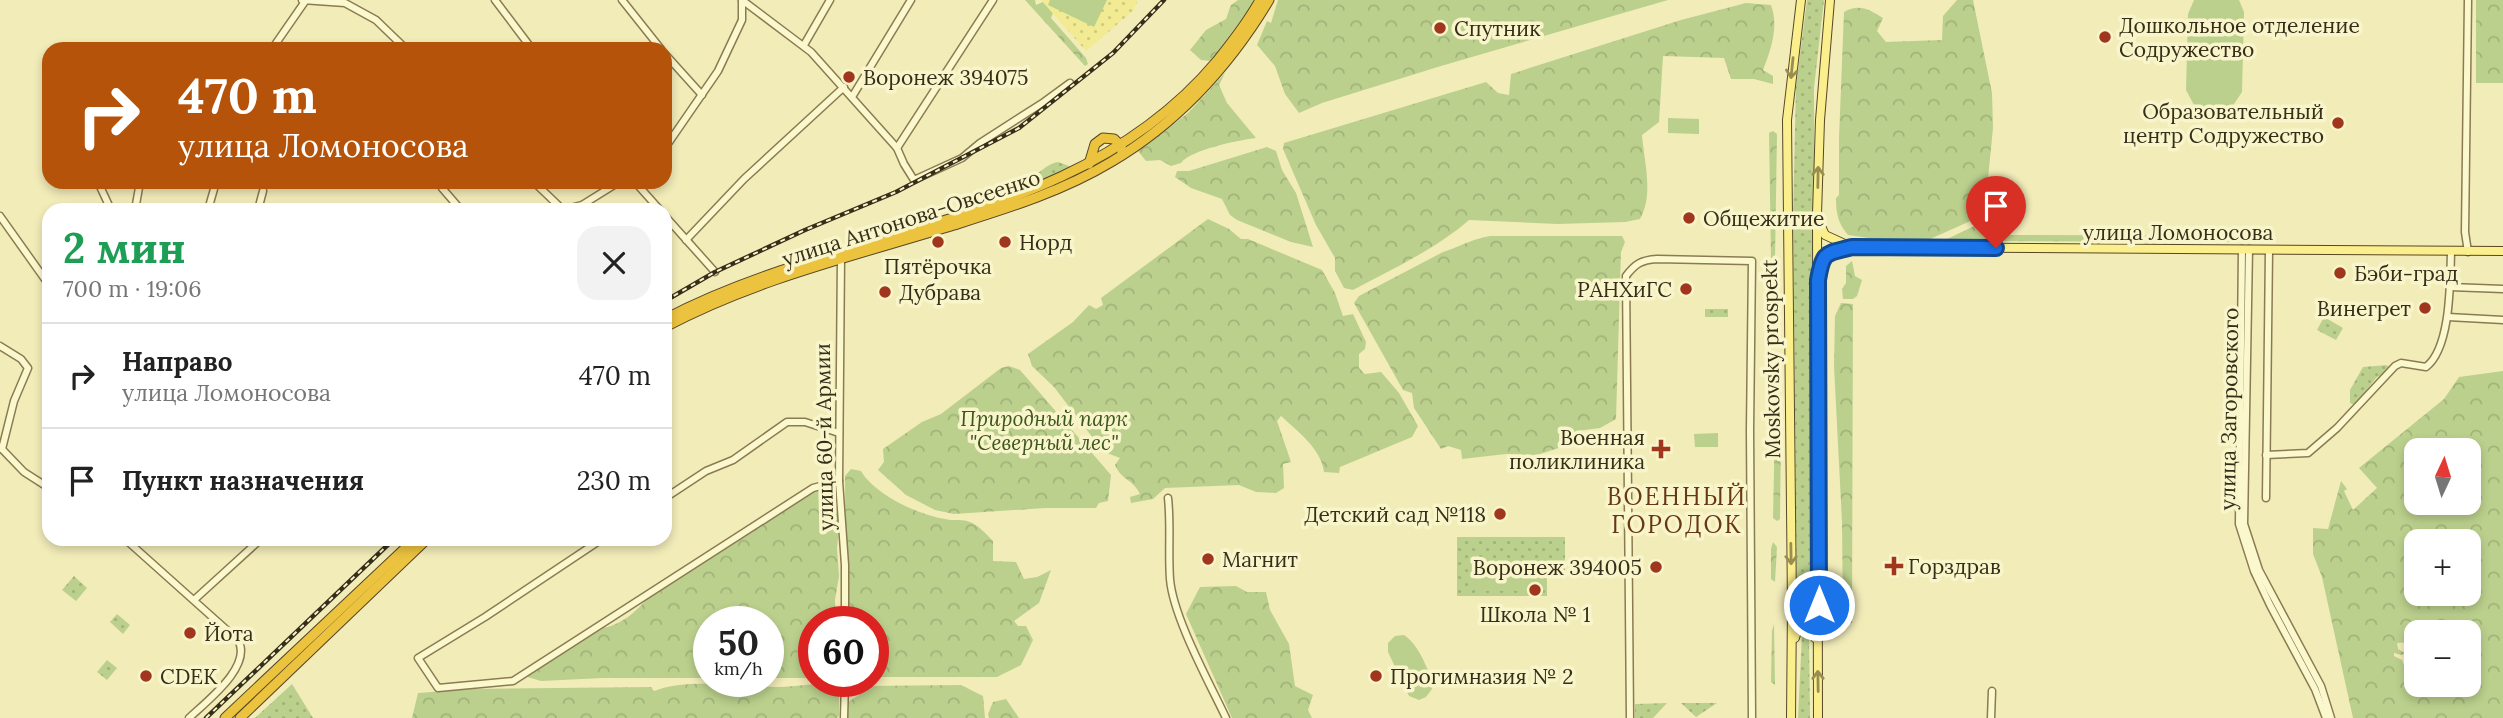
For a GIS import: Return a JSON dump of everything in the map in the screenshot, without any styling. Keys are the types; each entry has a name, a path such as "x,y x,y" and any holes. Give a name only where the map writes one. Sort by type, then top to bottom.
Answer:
{"highway":[{"name":"улица Антонова-Овсеенко","path":"841,256 1023,194 1121,146 1150,126 1201,80 1251,17 1260,0"},
{"name":"улица Антонова-Овсеенко","path":"672,321 731,288 1026,202 1120,156 1182,109 1207,84 1269,0"},
{"path":"1089,164 1095,144 1100,139 1112,138 1121,146 1120,156"},
{"name":"улица Антонова-Овсеенко","path":"672,317 680,315"},
{"path":"240,718 410,546"},
{"path":"225,718 417,546"}],"main road":[{"name":"Moskovsky prospekt","path":"1791,718 1787,120 1801,0"},
{"path":"1818,718 1817,214 1820,120 1832,0"},
{"path":"1817,214 1825,234 1852,247"},
{"name":"улица Ломоносова","path":"1818,280 1824,256 1832,250 1852,247 2503,251"},
{"path":"1792,610 1798,621 1805,624 1819,614"},
{"path":"1792,649 1797,631 1805,628 1813,631 1817,644"}],"street":[{"path":"277,42 304,0 345,3 376,20 399,42"},
{"path":"495,0 527,42"},
{"path":"622,0 655,42"},
{"path":"742,0 804,45 897,148 914,180 962,158 1070,83"},
{"path":"672,138 718,71 742,20 742,0"},
{"path":"804,45 831,0"},
{"path":"852,97 911,0"},
{"path":"897,148 993,0"},
{"path":"2468,0 2465,232 2468,252"},
{"path":"672,62 702,95"},
{"path":"687,240 744,179 844,87"},
{"path":"443,189 455,203"},
{"path":"541,189 556,203"},
{"path":"585,203 608,189"},
{"path":"641,189 654,203"},
{"path":"260,203 263,191"},
{"path":"0,216 42,275"},
{"path":"672,224 715,272"},
{"name":"улица Загоровского","path":"2245,249 2239,524 2254,571 2329,718"},
{"path":"2266,498 2269,250"},
{"path":"2266,455 2308,453 2337,428 2395,366 2401,363 2426,368 2432,362 2448,317 2451,252"},
{"name":"улица 60-й Армии","path":"841,256 839,481 845,606"},
{"path":"1630,718 1626,276 1634,265 1645,260 1752,261 1752,718"},
{"path":"2450,287 2503,289"},
{"path":"2448,317 2503,320"},
{"path":"0,346 21,359 28,368 14,401 1,448 24,472 42,484"},
{"path":"672,493 706,471 733,460 788,422 805,422 839,433"},
{"path":"592,546 418,658 438,688 513,681 813,488 839,481"},
{"path":"1168,498 1171,527 1170,581 1181,621 1226,718"},
{"path":"133,546 238,640 242,652 235,671 189,718"},
{"path":"194,600 253,546"},
{"path":"1991,718 1992,691"},
{"path":"844,718 845,697"}],"green space":[{"path":"1025,0 1035,0 1036,5 1045,1 1054,10 1051,18 1086,58 1088,64 1085,66"},
{"path":"1050,0 1107,0 1094,27 1048,5"},
{"path":"1238,0 1253,0 1211,61 1201,60 1190,50 1206,30 1226,19 1231,5"},
{"path":"1278,0 1668,0 1441,66 1322,103 1299,113 1285,94 1275,66 1257,45 1267,21 1271,23"},
{"path":"1807,0 1824,0 1814,88 1815,612 1812,618 1806,621 1800,618 1797,612 1793,216 1796,86"},
{"path":"1957,0 1973,0 1992,93 1993,128 1985,209 1975,219 1930,239 1882,240 1848,235 1836,209 1836,198 1839,195 1844,12 1860,8 1883,18 1877,31 1886,42 1942,40 1943,16"},
{"path":"2194,0 2239,0 2244,12 2242,92 2232,107 2220,113 2212,113 2194,105 2186,90 2188,14"},
{"path":"2476,0 2503,0 2503,83 2476,83"},
{"path":"1746,3 1771,5 1774,30 1763,70 1773,76 1773,84 1754,79 1731,79 1724,58 1663,56 1659,122 1642,135 1647,189 1640,219 1557,224 1469,220 1442,240 1398,266 1353,290 1344,288 1335,271 1335,258 1316,225 1283,149 1284,143 1486,82 1498,93 1509,95 1511,74 1681,20"},
{"path":"1225,73 1219,85 1227,103 1256,138 1204,150 1171,166 1160,160 1146,161 1138,151 1188,113"},
{"path":"1668,118 1699,119 1699,134 1668,133"},
{"path":"1773,131 1777,134 1775,260 1771,258 1769,133"},
{"path":"1267,147 1276,151 1282,170 1296,193 1313,247 1291,242 1237,220 1230,215 1222,199 1191,188 1175,177 1177,171 1189,171"},
{"path":"1058,162 1072,167 1023,188 1017,185 1022,179 1032,177"},
{"path":"1995,216 2002,233 2010,235 2271,236 2275,240 1943,241"},
{"path":"1208,219 1229,229 1241,239 1248,239 1322,270 1335,293 1343,316 1353,314 1366,342 1365,349 1359,354 1359,368 1365,374 1381,372 1399,393 1418,426 1412,437 1340,467 1339,473 1324,472 1313,448 1281,416 1277,421 1291,462 1283,464 1284,488 1276,493 1256,492 1239,485 1165,488 1153,499 1131,503 1130,497 1140,494 1115,465 1120,458 1107,453 1096,442 1054,387 1032,366 1028,354 1073,322 1089,305 1096,309 1103,305 1101,298"},
{"path":"1490,236 1622,236 1625,242 1621,252 1616,419 1600,428 1577,431 1571,444 1537,455 1506,454 1462,459 1461,450 1448,446 1441,449 1414,408 1412,393 1403,390 1354,303 1359,296 1443,252"},
{"path":"1852,261 1855,276 1862,280 1857,296 1843,299 1846,266"},
{"path":"1841,303 1853,304 1852,623 1843,623 1842,522 1834,366 1835,316"},
{"path":"1705,309 1728,309 1728,317 1705,317"},
{"path":"2324,317 2343,328 2336,340 2317,330"},
{"path":"2387,365 2389,368 2384,377 2376,378 2355,405 2350,403 2350,390 2363,367"},
{"name":"Природный парк \"Северный лес\"","path":"1009,366 1020,370 1111,475 1108,501 1099,503 1096,508 1045,508 954,514 935,510 906,495 878,470 884,462 883,449 922,422 941,414 1001,368"},
{"path":"2503,371 2503,718 2353,718 2322,577 2313,554 2313,528 2328,529 2341,481 2347,489 2344,491 2353,510 2377,488 2359,468 2444,399 2459,377"},
{"path":"1775,422 1779,422 1781,429 1780,519 1777,521 1773,518"},
{"path":"1718,433 1718,447 1695,447 1694,434"},
{"path":"851,469 861,471 876,488 898,502 934,517 975,524 993,541 993,561 1016,562 1024,579 1037,577 1051,570 1039,603 1014,621 1018,626 1026,626 1033,640 1021,665 997,677 889,677 889,606 846,606 845,476"},
{"path":"830,483 837,490 834,497 840,519 837,548 839,576 835,606 798,606 798,678 784,678 784,606 693,606 693,678 541,681 524,676 598,628 622,621 642,605 652,592 813,488"},
{"path":"1457,537 1565,537 1565,570 1547,570 1547,596 1457,596"},
{"path":"1773,542 1777,547 1775,582 1771,579"},
{"path":"1477,560 1526,560 1526,591 1477,591"},
{"path":"74,576 87,588 76,601 62,590"},
{"path":"1236,586 1247,592 1266,592 1270,610 1289,644 1295,686 1313,695 1308,710 1312,718 1232,718 1186,614 1200,587"},
{"path":"117,614 130,625 123,634 110,622"},
{"path":"1774,624 1775,685 1771,682"},
{"path":"1802,634 1809,637 1810,718 1798,718"},
{"path":"1404,635 1419,652 1431,682 1432,689 1426,697 1419,700 1409,696 1388,652 1388,643 1395,636"},
{"path":"107,660 117,668 107,680 97,672"},
{"path":"292,684 313,718 255,718"},
{"path":"693,684 693,697 784,697 784,686 798,685 798,697 839,697 839,716 412,718 418,693 472,689 651,687 654,691"},
{"path":"961,685 983,696 985,718 848,718 848,702 856,697 889,697 889,686"},
{"path":"1006,699 1019,718 989,718 993,702"},
{"path":"1667,703 1653,718 1635,718 1635,704"},
{"path":"1681,703 1717,703 1696,717"}],"sand":[{"path":"1041,0 1138,0 1133,11 1086,51"}],"railway":[{"path":"672,297 715,272 896,192 1019,128 1113,53 1164,0"},
{"path":"206,718 387,546"}],"place":[{"name":"Спутник","path":"1440,28"},
{"name":"Дошкольное отделение Содружество","path":"2105,37"},
{"name":"Воронеж 394075","path":"849,77"},
{"name":"Образовательный центр Содружество","path":"2338,123"},
{"name":"Общежитие","path":"1689,218"},
{"name":"Пятёрочка","path":"938,242"},
{"name":"Норд","path":"1005,242"},
{"name":"Бэби-град","path":"2340,273"},
{"name":"РАНХиГС","path":"1686,289"},
{"name":"Дубрава","path":"885,292"},
{"name":"Винегрет","path":"2425,308"},
{"name":"Военная поликлиника","path":"1661,449"},
{"name":"Детский сад №118","path":"1500,514"},
{"name":"Магнит","path":"1208,559"},
{"name":"Горздрав","path":"1894,566"},
{"name":"Воронеж 394005","path":"1656,567"},
{"name":"Школа № 1","path":"1535,590"},
{"name":"Йота","path":"190,633"},
{"name":"CDEK","path":"146,676"},
{"name":"Прогимназия № 2","path":"1376,676"}],"district":[{"name":"ВОЕННЫЙ ГОРОДОК","path":"1677,510"}],"route":[{"path":"1819,605 1818,280 1824,256 1832,250 1852,247 1996,248"}]}
